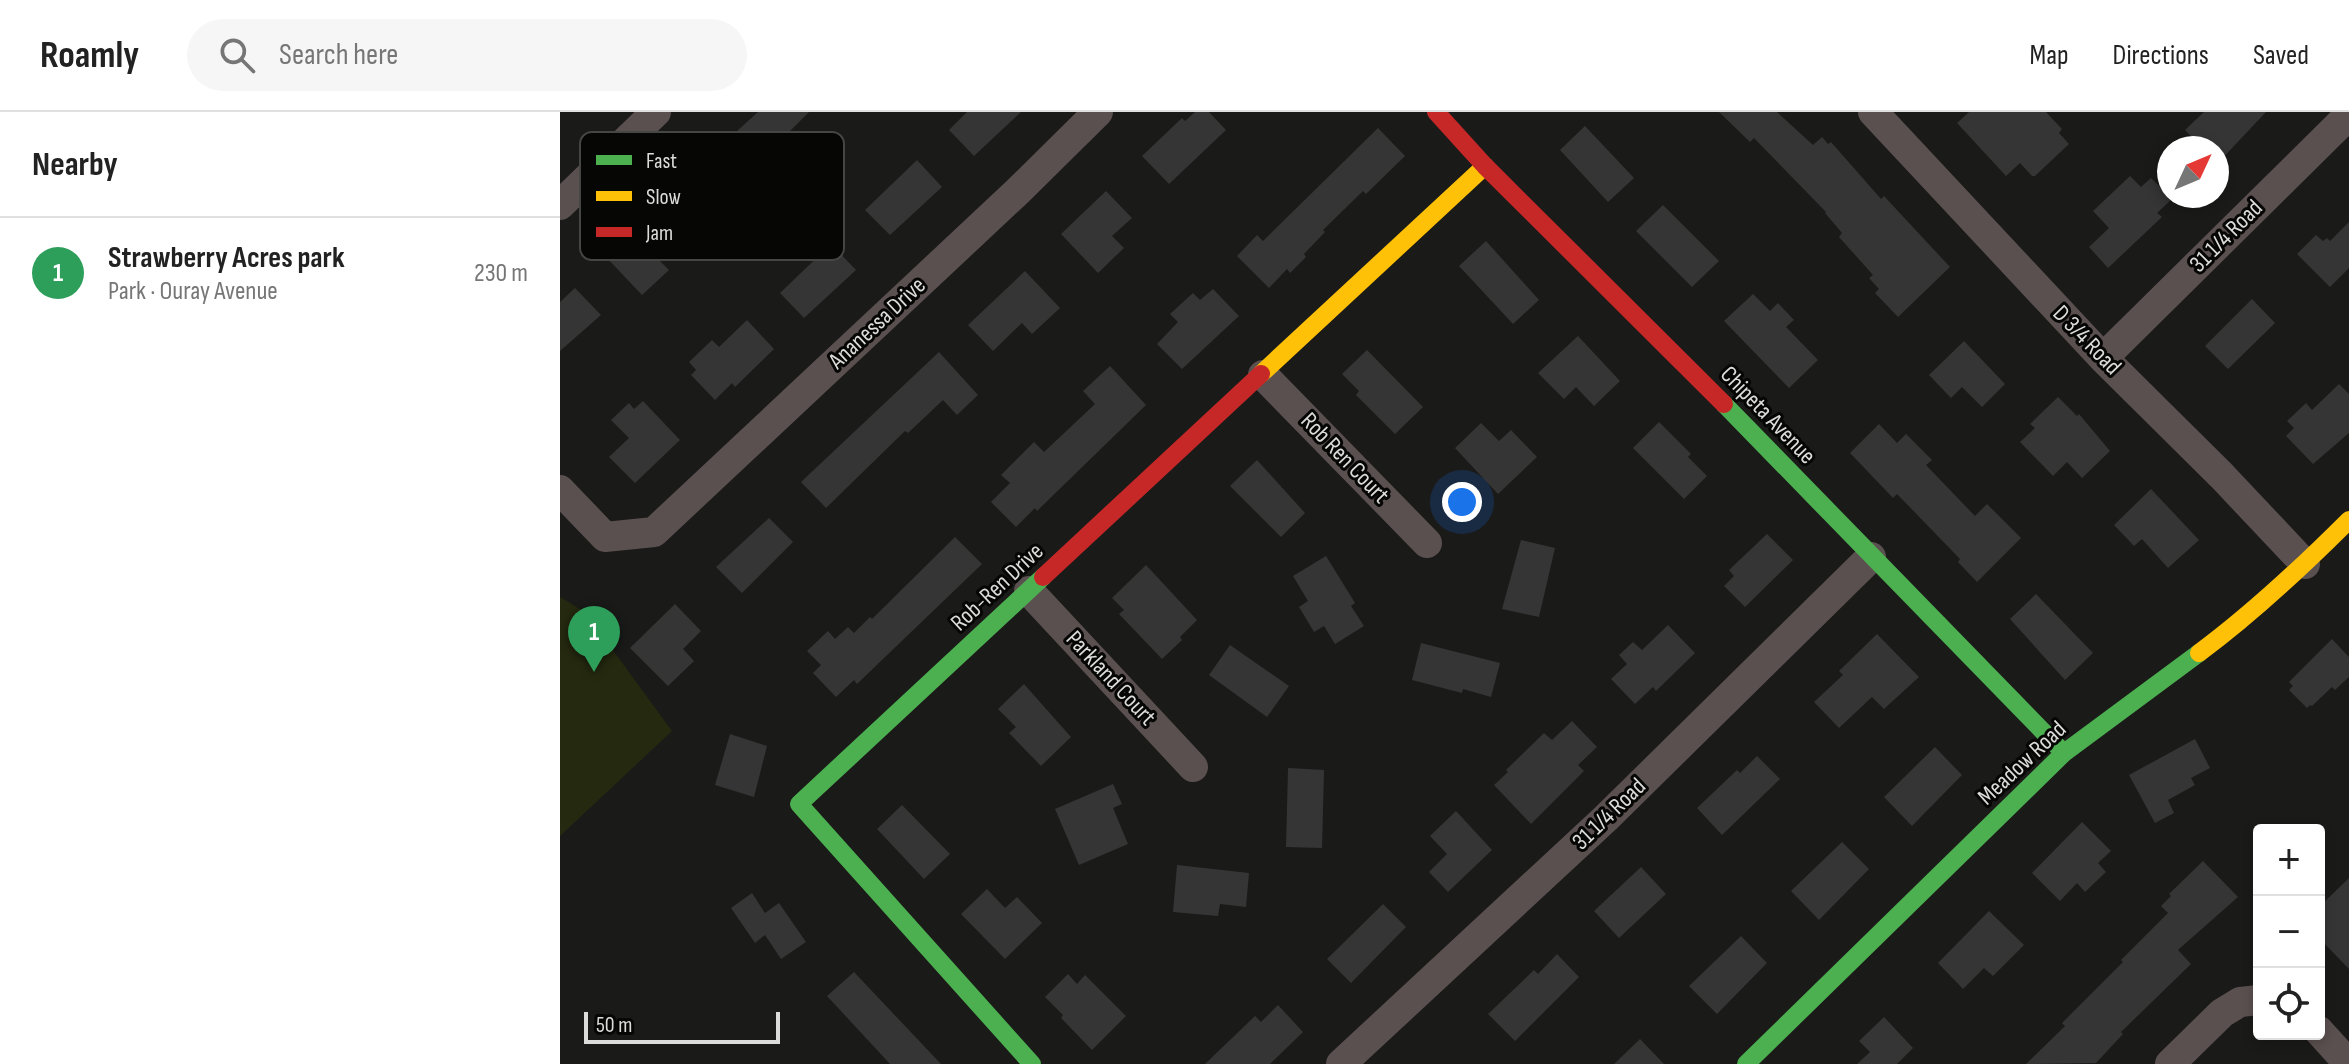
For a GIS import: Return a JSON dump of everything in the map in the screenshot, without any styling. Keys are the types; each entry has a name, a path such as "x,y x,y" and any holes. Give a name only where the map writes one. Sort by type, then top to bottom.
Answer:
{"street":[{"path":"635,132 656,112"},
{"name":"Ananessa Drive","path":"560,490 605,537 654,532 1017,192 1098,112"},
{"name":"Chipeta Avenue","path":"1436,112 1485,166 1645,323 2064,753"},
{"name":"D 3/4 Road","path":"1873,112 2103,358 2305,564"},
{"name":"31 1/4 Road","path":"2103,358 2349,115"},
{"name":"Rob-Ren Drive","path":"1032,1064 799,804 1485,166"},
{"path":"560,205 580,186"},
{"name":"Rob Ren Court","path":"1263,375 1427,543"},
{"name":"Meadow Road","path":"1746,1064 2064,753 2229,631 2305,564 2349,520"},
{"name":"31 1/4 Road","path":"1341,1064 1606,818 1871,557"},
{"name":"Parkland Court","path":"1029,591 1193,767"},
{"path":"2170,1064 2222,1013 2240,1002 2253,1001"},
{"path":"2325,1038 2349,1064"}],"green space":[{"path":"560,597 585,612 672,731 560,836"}],"building":[{"path":"758,112 809,112 789,132 736,132"},
{"path":"967,112 1021,112 974,156 949,130"},
{"path":"1195,112 1209,112 1226,130 1169,184 1142,156 1182,118 1185,121"},
{"path":"1719,112 1777,112 1813,145 1822,137 1828,144 1831,142 1881,199 1884,196 1950,267 1898,317 1875,293 1879,289 1869,278 1873,275 1839,237 1842,233 1826,212 1754,138 1750,142"},
{"path":"1969,112 2046,112 2062,129 2059,133 2069,144 2035,176 2020,163 2006,176 1957,123"},
{"path":"2204,112 2266,112 2229,151 2229,136 2191,136 2185,130"},
{"path":"1585,126 1634,178 1608,202 1560,150"},
{"path":"1378,128 1405,156 1366,194 1363,191 1323,230 1325,232 1304,254 1306,257 1290,273 1287,269 1269,288 1237,256 1257,235 1263,241"},
{"path":"917,160 942,187 890,235 865,210"},
{"path":"2130,176 2141,187 2151,178 2157,184 2157,208 2162,208 2157,213 2162,217 2108,268 2089,247 2109,228 2093,211"},
{"path":"1106,191 1132,218 1112,236 1124,248 1098,273 1061,234"},
{"path":"1663,205 1719,261 1692,287 1636,231"},
{"path":"2349,222 2349,268 2330,287 2297,254 2316,235 2323,241 2327,238 2330,241"},
{"path":"1486,241 1539,300 1513,324 1459,266"},
{"path":"844,258 856,270 804,318 780,293 814,260 844,260"},
{"path":"609,260 659,260 669,270 642,295"},
{"path":"1025,271 1060,308 1032,334 1022,323 993,351 968,325"},
{"path":"575,288 601,315 560,351 560,302"},
{"path":"1213,289 1239,316 1182,369 1157,344 1178,322 1170,314 1193,293 1200,300"},
{"path":"1753,294 1770,311 1778,303 1794,320 1786,327 1818,360 1789,388 1724,321"},
{"path":"2252,299 2275,323 2228,369 2205,346"},
{"path":"747,320 774,349 735,387 732,383 715,400 691,375 696,370 689,362 712,340 719,347"},
{"path":"1578,336 1620,381 1594,406 1576,387 1564,399 1538,373"},
{"path":"1964,341 2005,384 1982,407 1962,387 1951,398 1929,375"},
{"path":"1367,350 1423,407 1395,434 1356,395 1359,391 1342,374"},
{"path":"939,352 978,395 957,415 943,400 908,433 905,431 826,508 801,482"},
{"path":"1110,366 1146,405 1037,511 1035,508 1016,527 991,502 1010,483 1001,475 1034,442 1044,452 1095,404 1083,391"},
{"path":"2339,384 2349,394 2349,433 2313,464 2286,436 2294,428 2287,421 2306,403 2312,410"},
{"path":"2058,397 2077,416 2079,414 2110,451 2082,478 2067,462 2053,476 2020,442 2035,428 2030,424"},
{"path":"643,401 680,440 635,483 609,457 629,438 611,420 629,403 634,409"},
{"path":"1659,422 1691,454 1688,457 1707,476 1684,499 1633,448"},
{"path":"1481,423 1499,441 1511,430 1537,457 1498,494 1455,448"},
{"path":"1879,424 1897,443 1906,434 1932,460 1926,465 1975,516 1987,504 2021,538 1977,582 1958,562 1960,559 1897,494 1893,498 1850,453"},
{"path":"1257,460 1305,513 1281,537 1230,486"},
{"path":"2151,489 2199,540 2168,568 2142,539 2134,546 2114,525"},
{"path":"769,518 793,542 742,593 716,567"},
{"path":"1767,534 1793,560 1745,607 1724,586 1734,576 1729,570"},
{"path":"955,537 982,564 857,684 854,680 836,697 813,673 821,665 807,651 828,631 835,639 848,627 854,633"},
{"path":"1521,540 1555,548 1539,617 1502,609"},
{"path":"1326,556 1355,603 1351,606 1364,626 1335,644 1324,626 1314,632 1299,607 1308,601 1293,576"},
{"path":"1146,565 1197,620 1162,659 1119,614 1124,610 1112,598"},
{"path":"2036,594 2093,653 2065,680 2010,619"},
{"path":"675,604 701,631 683,649 694,661 668,686 630,648"},
{"path":"1668,625 1695,653 1656,691 1653,687 1635,704 1611,679 1627,664 1619,655 1633,642 1642,650"},
{"path":"1877,634 1919,677 1884,709 1872,697 1839,728 1814,702 1843,675 1839,671"},
{"path":"2332,639 2349,657 2349,677 2307,708 2289,690 2293,686 2289,682"},
{"path":"1421,643 1500,663 1491,697 1412,680"},
{"path":"1230,645 1289,686 1267,717 1209,675"},
{"path":"1024,684 1071,737 1041,766 1009,733 1016,727 998,709"},
{"path":"1572,721 1597,747 1578,765 1584,771 1531,824 1494,785 1544,733 1552,740"},
{"path":"730,734 767,746 754,797 715,785"},
{"path":"2195,739 2210,768 2191,778 2195,785 2168,800 2174,813 2155,823 2129,775"},
{"path":"1935,747 1962,775 1912,826 1884,797"},
{"path":"1757,756 1780,779 1722,835 1697,808 1737,770 1740,773"},
{"path":"1288,768 1324,770 1322,848 1286,847"},
{"path":"1113,784 1122,804 1113,808 1128,844 1079,865 1055,809"},
{"path":"902,805 950,854 924,879 877,829"},
{"path":"1456,811 1492,850 1448,892 1429,872 1447,854 1430,836"},
{"path":"2082,822 2111,851 2098,863 2106,872 2085,892 2077,883 2060,901 2032,873"},
{"path":"1842,842 1869,869 1819,920 1791,891"},
{"path":"2203,861 2238,897 2178,950 2191,964 2121,1032 2123,1034 2096,1063 2026,1064 2168,913 2161,906 2171,896 2169,894"},
{"path":"1177,865 1249,873 1246,907 1220,904 1218,916 1173,912"},
{"path":"1641,867 1666,894 1619,938 1594,911"},
{"path":"2349,878 2349,969 2325,944 2325,901"},
{"path":"987,889 1005,908 1017,897 1042,923 1005,959 961,914"},
{"path":"752,893 765,913 779,903 806,942 781,959 765,935 755,943 731,908"},
{"path":"1383,904 1406,927 1351,983 1327,959"},
{"path":"1989,911 2024,945 1993,976 1984,968 1963,989 1938,963"},
{"path":"1741,936 1767,963 1717,1014 1689,986"},
{"path":"1557,954 1579,977 1515,1041 1488,1014 1534,970 1538,974"},
{"path":"854,972 941,1064 890,1064 827,996"},
{"path":"1068,974 1077,984 1085,975 1126,1016 1092,1050 1045,997"},
{"path":"1278,1005 1303,1032 1270,1064 1205,1064 1255,1016 1261,1022"},
{"path":"1884,1017 1913,1048 1897,1064 1857,1064 1870,1052 1859,1041"},
{"path":"1640,1039 1664,1064 1614,1064"}],"traffic: fast":[{"path":"1724,404 2064,753"},
{"path":"1032,1064 799,804 1043,577"},
{"path":"1746,1064 2064,753 2199,653"}],"traffic: slow":[{"path":"1261,374 1485,166"},
{"path":"2199,653 2277,589 2349,520"}],"traffic: jam":[{"path":"1436,112 1485,166 1724,404"},
{"path":"1043,577 1261,374"}],"place":[{"name":"Strawberry Acres park","path":"594,672"}]}
